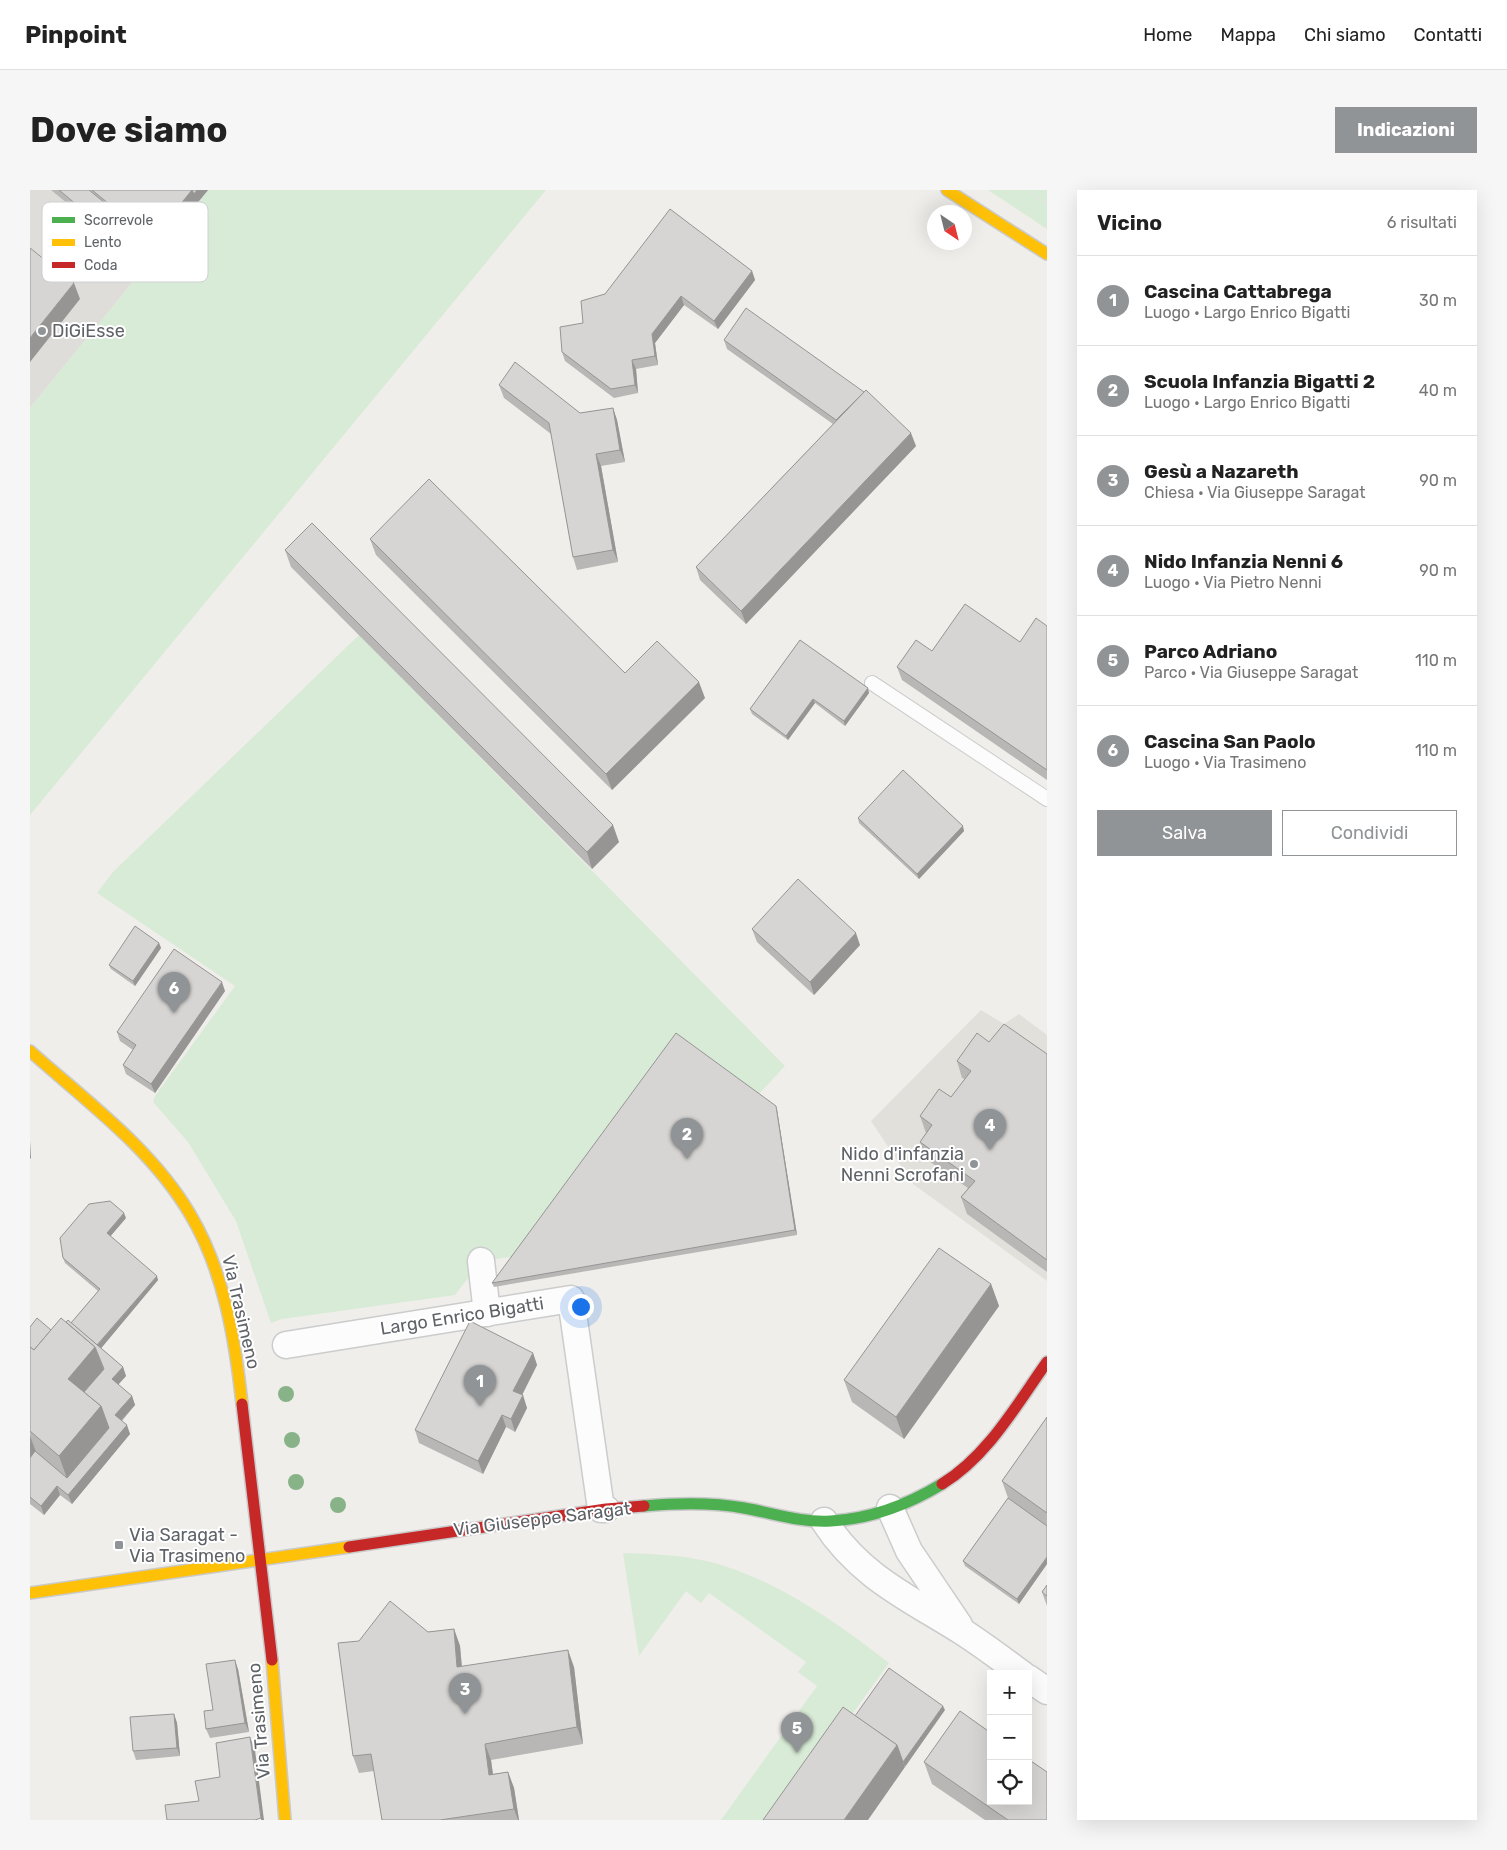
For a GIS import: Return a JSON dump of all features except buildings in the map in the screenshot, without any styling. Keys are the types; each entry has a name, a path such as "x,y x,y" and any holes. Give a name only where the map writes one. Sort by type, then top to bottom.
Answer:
{"street":[{"path":"947,190 1047,254"},
{"name":"Via Trasimeno","path":"30,1051 153,1164 184,1205 208,1249 221,1293 236,1364 260,1560 285,1820"},
{"path":"481,1261 487,1312"},
{"name":"Largo Enrico Bigatti","path":"286,1345 571,1298 601,1509 606,1509"},
{"name":"Via Giuseppe Saragat","path":"260,1560 606,1509 674,1504 716,1504 824,1521 852,1518 890,1508 924,1495 960,1471 988,1443 1047,1362"},
{"path":"890,1508 903,1540 916,1563 963,1632"},
{"path":"824,1521 846,1552 875,1577 896,1593 963,1632 1016,1670"},
{"path":"30,1593 260,1560"},
{"path":"1032,1681 1047,1691"}],"lane":[{"path":"872,683 1047,799"}],"shaded area":[{"path":"30,190 208,190 198,202 42,202 42,282 133,282 30,408"},
{"name":"Nido d'infanzia Nenni Scrofani","path":"981,1010 1004,1024 1019,1014 1047,1035 1047,1281 913,1184 871,1121"}],"green space":[{"path":"208,190 546,190 30,815 30,408 133,282 208,282 208,202 198,202"},
{"path":"988,190 1047,190 1047,229"},
{"path":"359,635 785,1066 758,1095 517,1256 481,1261 455,1295 282,1319 271,1323 236,1221 188,1142 153,1102 155,1096 235,986 97,893 113,872"},
{"path":"623,1553 667,1555 711,1562 759,1579 826,1617 889,1663 776,1820 721,1820 817,1686 798,1672 806,1662 709,1593 701,1603 686,1591 639,1656"}],"tram line":[{"path":"1026,190 1047,204"}],"traffic: fast":[{"path":"644,1506 707,1504 744,1508 798,1519 820,1521 846,1520 875,1514 903,1504 942,1484"}],"traffic: slow":[{"path":"947,190 1047,254"},
{"path":"30,1051 95,1107 137,1147 174,1190 190,1214 202,1236 220,1282 236,1355 242,1404"},
{"path":"30,1593 349,1547"},
{"path":"272,1660 285,1820"}],"traffic: jam":[{"path":"942,1484 974,1459 988,1444 1013,1412 1047,1362"},
{"path":"242,1404 272,1660"},
{"path":"349,1547 606,1509 644,1506"}],"place":[{"name":"DiGiEsse","path":"42,331"},
{"name":"Cascina San Paolo","path":"174,1013"},
{"name":"Nido Infanzia Nenni 6","path":"990,1150"},
{"name":"Scuola Infanzia Bigatti 2","path":"687,1159"},
{"name":"Nido d'infanzia Nenni Scrofani","path":"974,1164"},
{"name":"Cascina Cattabrega","path":"480,1406"},
{"name":"Via Saragat - Via Trasimeno","path":"119,1545"},
{"name":"Gesù a Nazareth","path":"465,1714"},
{"name":"Parco Adriano","path":"797,1753"}]}
